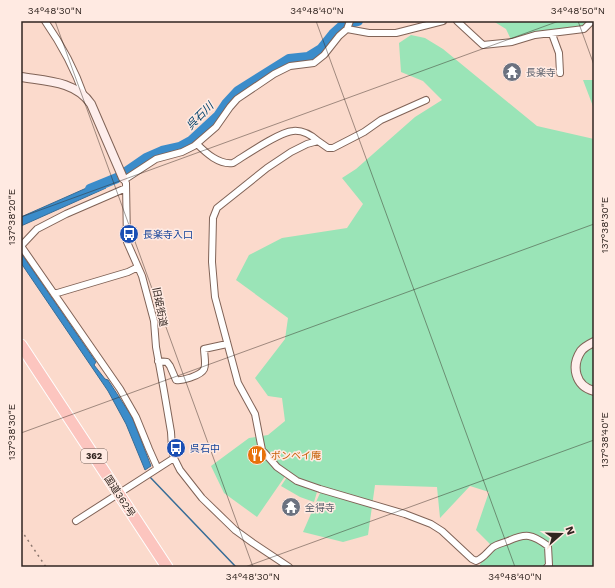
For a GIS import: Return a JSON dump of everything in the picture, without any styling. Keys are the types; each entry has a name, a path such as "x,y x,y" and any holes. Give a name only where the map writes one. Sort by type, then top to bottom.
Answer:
{"highway":[{"name":"国道362号","path":"21,345 167,567"}],"street":[{"name":"旧姫街道","path":"45,21 56,36 85,96 93,108 123,176 126,188 127,242 147,291 154,320 158,361 174,458 180,470 202,498 235,530 253,544 289,567"},
{"path":"123,176 156,159 182,152 197,144 216,127 237,99 279,71 290,66 314,63 324,56 348,26 369,33 396,33 443,21"},
{"path":"457,21 483,45 512,42 534,35 584,29 592,21"},
{"path":"552,34 559,53 560,73"},
{"path":"21,77 70,86 85,96"},
{"path":"197,144 214,158 226,164 232,163 273,138 292,131 308,133 328,148 333,148 364,132 381,120 426,100"},
{"path":"318,141 307,144 291,152 267,168 217,208 213,218 212,273 216,303 238,382 255,414 262,450 277,467 308,486 406,514 431,524 442,531 476,561 482,559 493,547 526,535 536,537 548,546 549,565 547,567"},
{"path":"126,188 66,214 37,229 21,246 120,389 136,417 156,468"},
{"path":"54,294 128,272 138,267"},
{"path":"594,342 582,350 575,362 576,373 581,384 594,391"},
{"path":"158,361 167,362 176,380 182,381 201,374 205,368 204,350 228,344"},
{"path":"76,521 156,468 174,458"}],"green space":[{"path":"493,21 593,21 584,29 540,35 513,44 506,29"},
{"path":"411,35 425,38 443,49 537,126 594,139 594,567 479,567 490,544 476,530 489,492 470,486 440,518 437,487 375,485 368,535 343,542 303,532 320,493 288,472 257,517 224,493 211,466 249,438 268,435 285,421 282,398 268,396 255,378 285,339 288,318 236,280 249,255 282,238 347,228 363,204 342,178 356,169 415,117 442,100 423,81 401,72 399,43"},
{"path":"583,80 594,80 594,109"},
{"path":"287,477 294,483 317,492 314,502 300,497 281,486"}],"water":[{"path":"100,182 106,188 21,226 21,217"},
{"path":"21,253 96,362 94,365 105,379 108,380 132,417 151,466 145,470 126,424 108,391 21,263"}],"waterway":[{"name":"呉石川","path":"90,189 117,178 146,158 162,151 180,147 191,141 218,116 226,104 238,91 289,59 308,57 321,49 333,34 343,25 358,21"},
{"path":"149,476 236,567"}],"railway":[{"path":"21,530 46,567"}],"place":[{"name":"長楽寺","path":"512,72"},
{"name":"長楽寺入口","path":"129,234"},
{"name":"呉石中","path":"176,448"},
{"name":"ボンベイ庵","path":"257,455"},
{"name":"全得寺","path":"291,507"}]}
